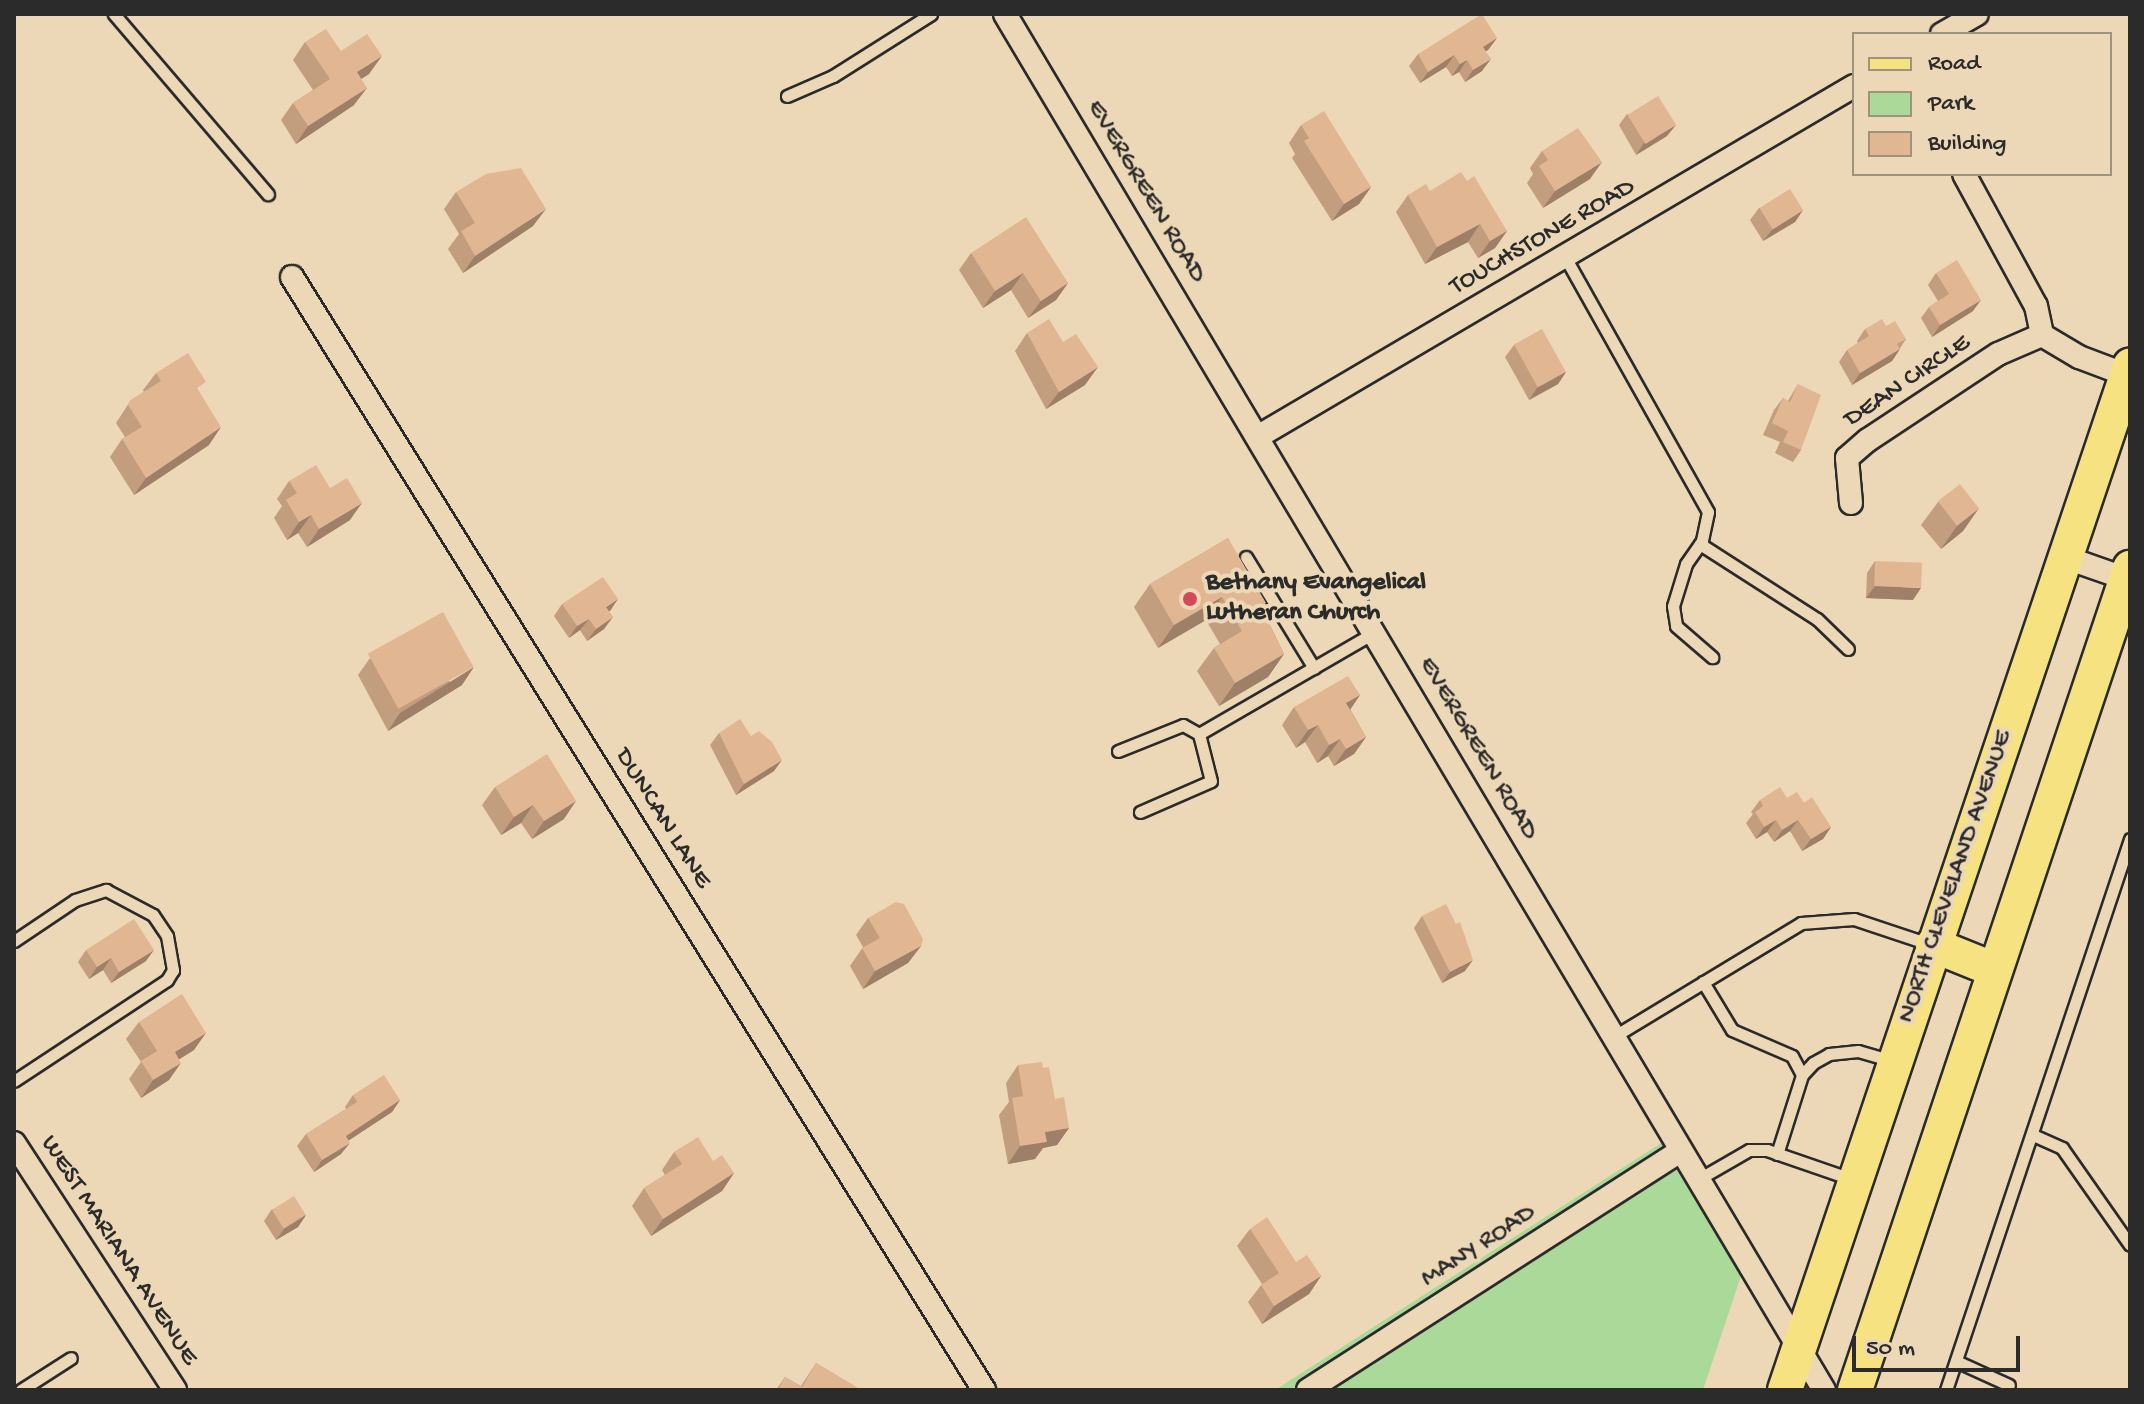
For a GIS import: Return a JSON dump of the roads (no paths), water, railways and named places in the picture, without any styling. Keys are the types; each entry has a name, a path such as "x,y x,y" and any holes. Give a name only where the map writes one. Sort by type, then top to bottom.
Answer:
{"main road":[{"name":"NORTH CLEVELAND AVENUE","path":"1785,1390 2128,370"},
{"path":"1855,1390 2129,576"},
{"path":"1933,945 1995,970"}],"street":[{"name":"EVERGREEN ROAD","path":"1005,14 1376,632 1697,1180 1824,1390"},
{"path":"1946,32 1977,14"},
{"name":"TOUCHSTONE ROAD","path":"1259,436 1852,87"},
{"path":"1965,176 2036,306 2042,335 2079,357 2128,370"},
{"name":"DUNCAN LANE","path":"292,277 984,1390"},
{"name":"DEAN CIRCLE","path":"1851,503 1847,458 1868,440 1998,354 2042,335"},
{"path":"2064,557 2129,576"},
{"name":"WEST MARIANA AVENUE","path":"14,1143 175,1390"},
{"name":"MANY ROAD","path":"1308,1390 1680,1151"}],"lane":[{"path":"114,14 268,194"},
{"path":"787,96 833,76 931,14"},
{"path":"1565,257 1708,512 1700,544 1686,564 1673,606 1676,626 1712,657"},
{"path":"1700,544 1817,619 1848,649"},
{"path":"1246,557 1314,668"},
{"path":"1199,734 1376,632"},
{"path":"1118,751 1183,725 1199,734 1211,781 1140,812"},
{"path":"1946,1390 2130,839"},
{"path":"14,941 75,900 106,890 153,915 167,936 173,970 167,980 14,1081"},
{"path":"1613,1037 1801,923 1854,919 1933,945"},
{"path":"1703,982 1732,1030 1792,1056 1802,1075"},
{"path":"1777,1154 1802,1075 1829,1054 1858,1051 1895,1061"},
{"path":"2033,1135 2062,1148 2130,1245"},
{"path":"1697,1180 1749,1150 1777,1154 1855,1180"},
{"path":"21,1390 71,1358"},
{"path":"1956,1361 2008,1387 2022,1390"}],"place":[{"name":"Bethany Evangelical Lutheran Church","path":"1190,599"}]}
